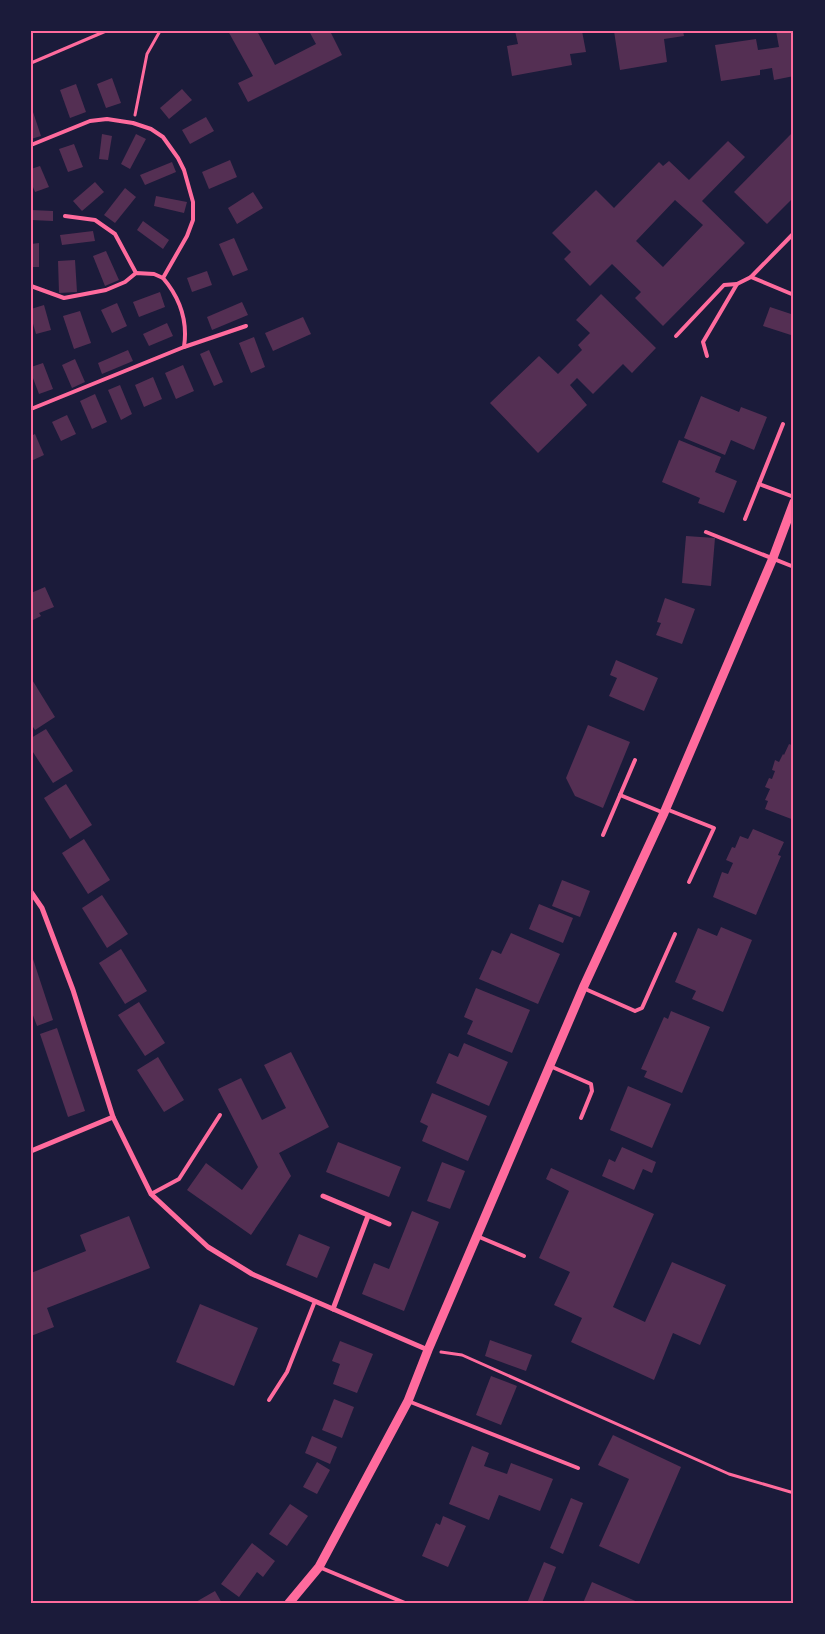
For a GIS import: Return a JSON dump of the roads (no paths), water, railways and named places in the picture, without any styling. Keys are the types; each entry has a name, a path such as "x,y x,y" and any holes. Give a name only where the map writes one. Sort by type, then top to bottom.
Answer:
{"street":[{"path":"289,1603 319,1567 408,1401 583,988 665,811 773,558 794,502"},
{"path":"31,892 42,908 73,990 113,1117 151,1194 208,1247 252,1274 428,1350"},
{"path":"31,1151 113,1117"},
{"path":"323,1196 389,1224"},
{"path":"334,1309 368,1216"}],"lane":[{"path":"31,145 90,121 107,119 133,123 151,129 163,137 184,170 193,202 194,220 163,278"},
{"path":"65,216 95,220 116,234 136,273"},
{"path":"676,336 724,285 737,284 751,277 794,232"},
{"path":"31,286 64,298 106,290 125,282 136,273 154,274 163,278 173,289 182,310 186,334 184,347"},
{"path":"751,277 794,295"},
{"path":"707,356 704,342 737,284"},
{"path":"31,409 184,347 246,326"},
{"path":"745,519 783,424"},
{"path":"759,484 794,497"},
{"path":"706,532 794,567"},
{"path":"603,835 635,760"},
{"path":"620,795 714,828 689,882"},
{"path":"583,988 635,1011 642,1008 675,934"},
{"path":"550,1066 591,1084 592,1092 581,1118"},
{"path":"151,1194 179,1179 220,1115"},
{"path":"477,1236 524,1256"},
{"path":"268,1400 281,1383 291,1365 315,1301"},
{"path":"408,1401 578,1468"},
{"path":"319,1567 405,1603"}]}
